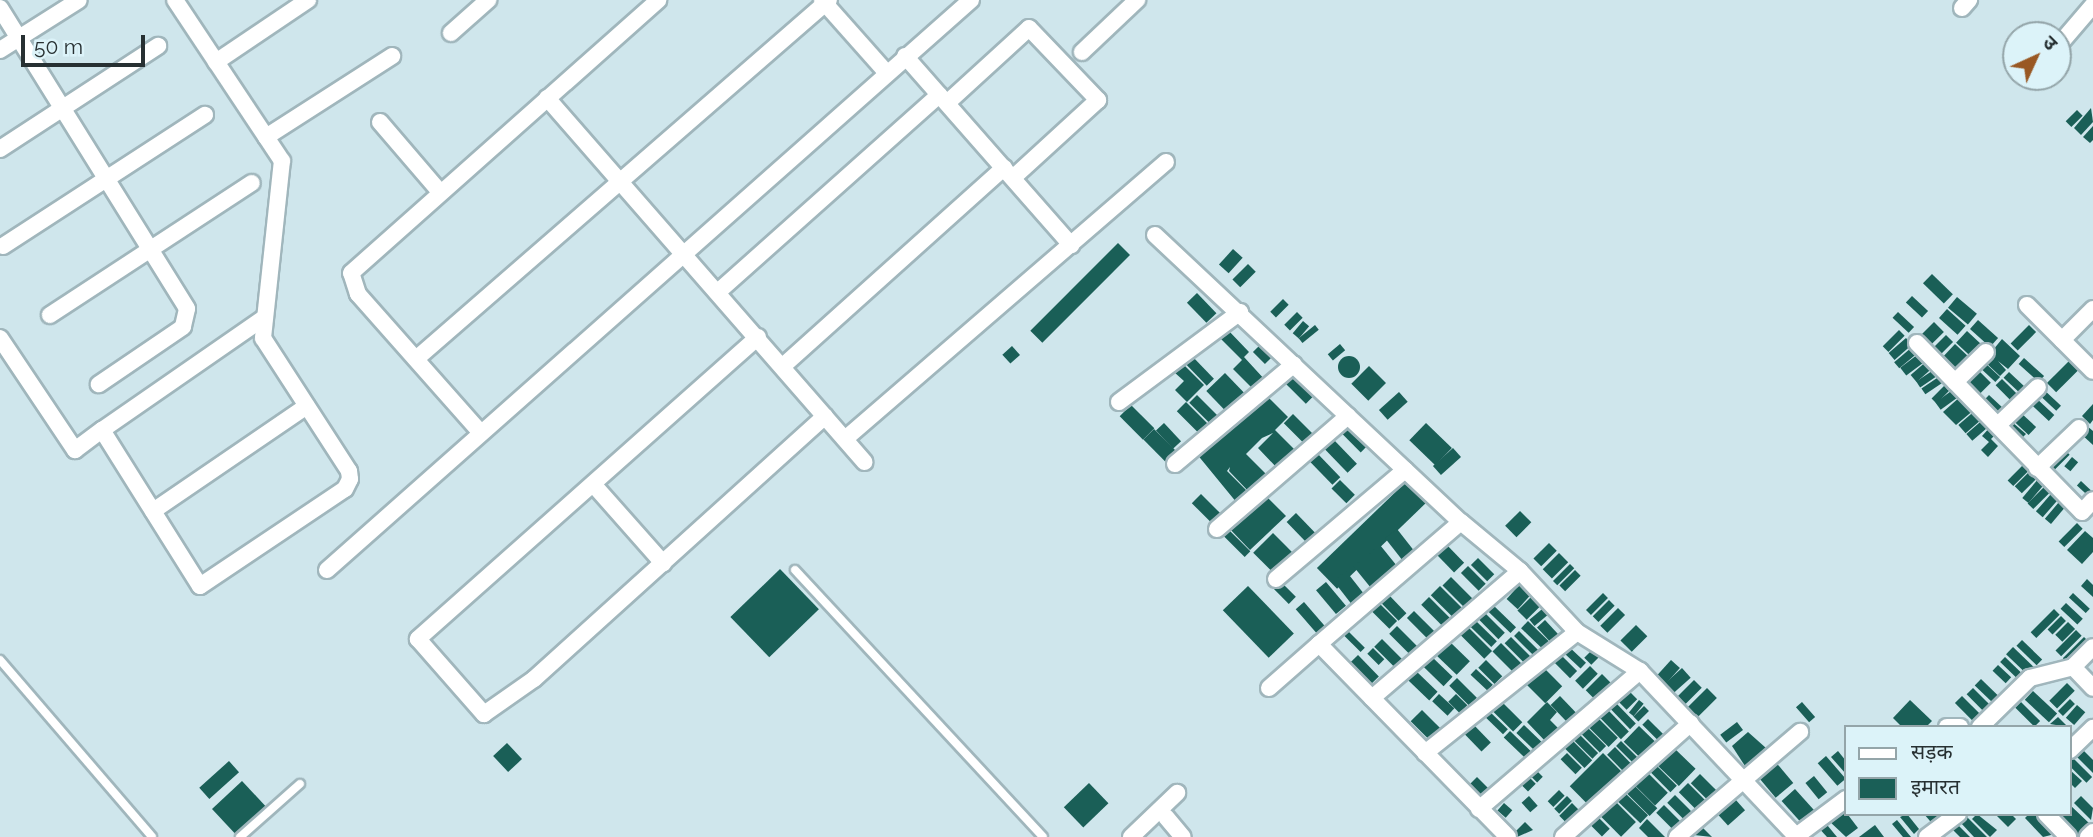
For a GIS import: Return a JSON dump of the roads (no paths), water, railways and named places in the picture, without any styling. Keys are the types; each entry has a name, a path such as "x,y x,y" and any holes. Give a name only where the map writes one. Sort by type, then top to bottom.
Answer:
{"street":[{"path":"0,50 79,0"},
{"path":"103,430 200,586 345,489 349,471 263,338 282,161 176,0"},
{"path":"216,62 308,0"},
{"path":"451,33 488,0"},
{"path":"481,433 358,293 351,273 658,0"},
{"path":"327,570 886,72 971,0"},
{"path":"1082,52 1137,0"},
{"path":"416,359 623,181 825,1 886,72"},
{"path":"2072,30 2093,5"},
{"path":"0,8 151,251 188,318 183,327 99,384"},
{"path":"719,291 1028,29 1098,100 1008,173 783,366"},
{"path":"0,149 158,46"},
{"path":"266,137 392,56"},
{"path":"905,56 1072,245"},
{"path":"547,99 685,251 865,462"},
{"path":"3,246 205,115"},
{"path":"380,122 440,192"},
{"path":"845,439 1166,162"},
{"path":"50,316 252,183"},
{"path":"1155,235 1461,522 1520,571 1577,632 1640,671 1796,837 1844,801"},
{"path":"2027,305 2093,371"},
{"path":"2062,340 2093,309"},
{"path":"1119,402 1240,312"},
{"path":"0,338 5,358 75,450 265,317"},
{"path":"758,337 418,639 484,714 534,679 825,416"},
{"path":"1917,343 2082,512 2093,500"},
{"path":"1955,382 1986,352"},
{"path":"1175,464 1294,364"},
{"path":"1998,425 2038,387"},
{"path":"153,511 307,406"},
{"path":"1217,529 1348,416"},
{"path":"2037,468 2079,428"},
{"path":"1276,579 1405,470"},
{"path":"593,484 663,563"},
{"path":"1269,688 1461,522"},
{"path":"1373,698 1520,571"},
{"path":"1424,753 1577,632"},
{"path":"1319,644 1508,837"},
{"path":"1982,725 2030,678 2073,667 2093,647"},
{"path":"2073,667 2093,688"},
{"path":"1479,809 1640,671"},
{"path":"1563,837 1691,723"},
{"path":"2072,748 2093,728"},
{"path":"1677,837 1800,732"},
{"path":"1131,837 1177,793"},
{"path":"1927,837 1955,816"},
{"path":"2048,816 2065,836"},
{"path":"1167,817 1183,837"},
{"path":"2088,837 2093,832"}],"lane":[{"path":"795,570 1043,837"},
{"path":"0,660 152,837"},
{"path":"240,837 300,784"}]}
